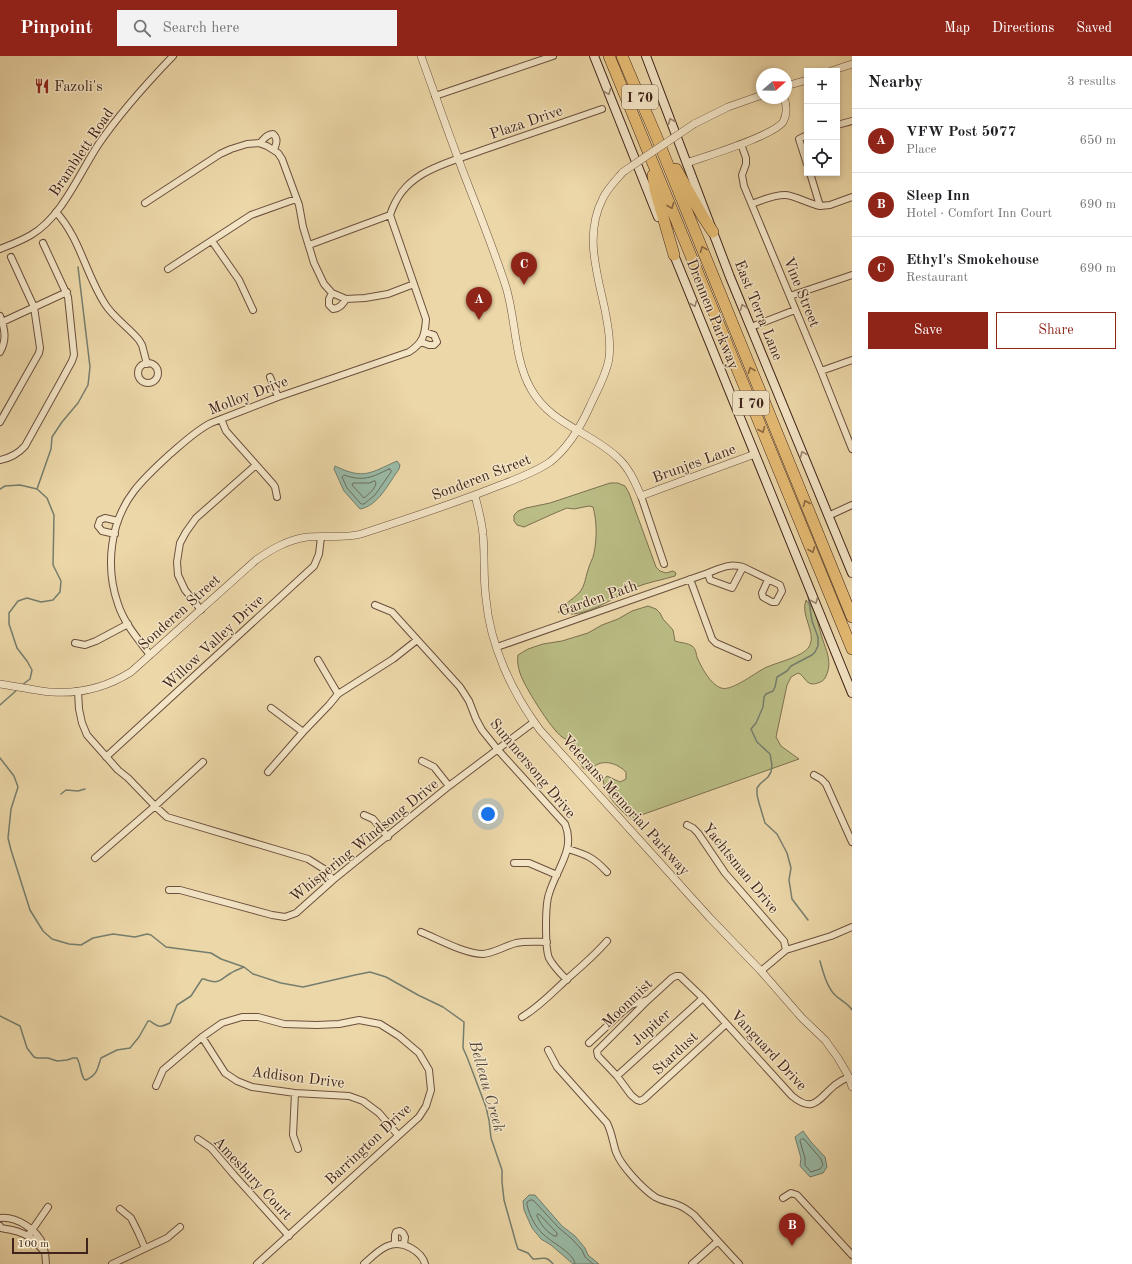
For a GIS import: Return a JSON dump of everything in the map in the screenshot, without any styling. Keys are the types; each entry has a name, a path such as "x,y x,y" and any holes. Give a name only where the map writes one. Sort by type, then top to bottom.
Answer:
{"highway":[{"name":"I 70","path":"609,56 852,648"},
{"name":"I 70","path":"622,56 657,138 852,617"},
{"path":"657,138 713,232"},
{"path":"650,157 655,189 674,255"}],"main road":[{"name":"Drennen Parkway","path":"594,56 852,693"},
{"name":"East Terra Lane","path":"646,56 750,327 852,573"}],"street":[{"name":"Bramblett Road","path":"0,249 30,236 43,226 56,212 98,145 122,113 173,56"},
{"path":"421,56 506,288 524,374 536,398 546,410 561,421 605,447 619,459 629,472 642,496 664,564"},
{"path":"435,96 553,56"},
{"path":"840,68 852,64"},
{"path":"792,84 804,81"},
{"name":"Sonderen Street","path":"0,684 52,692 78,691 97,688 131,672 256,560 274,548 307,537 353,536 475,496 540,468 552,461 564,449 578,430 604,375 609,359 610,343 595,263 593,244 593,226 603,197 624,172 642,158 694,124 728,107 756,97"},
{"path":"687,163 741,144 777,128 783,121 786,113 786,104"},
{"name":"Plaza Drive","path":"458,159 602,109"},
{"path":"840,125 852,121"},
{"path":"260,143 267,136 273,134 277,139 274,150"},
{"path":"804,137 799,140 804,155"},
{"path":"145,203 220,154 247,144 260,143 274,150 282,159 296,199 314,263 324,284 332,293 346,299 365,298 388,294 414,284"},
{"name":"Vine Street","path":"741,144 746,158 746,164 742,175 744,186 821,370 852,449"},
{"path":"421,342 425,332 426,319 390,215 397,197 419,176 427,171 458,159"},
{"path":"811,176 820,206"},
{"path":"752,204 770,197 786,195 812,205 820,206 830,205 852,197"},
{"path":"168,269 251,215 296,199"},
{"path":"56,212 65,222 71,233 105,305 139,340 144,350 147,364"},
{"path":"309,245 390,215"},
{"path":"212,241 239,280 253,310"},
{"path":"0,460 15,455 25,446 72,361 74,351 68,297 43,243"},
{"path":"0,422 39,352 40,343 34,307 11,257"},
{"path":"790,296 852,274"},
{"path":"0,352 5,338 1,321 66,292"},
{"path":"332,293 329,299 329,305 333,309 337,309 341,306 346,299"},
{"path":"750,327 795,310"},
{"name":"Molloy Drive","path":"150,655 128,624 118,604 113,585 111,568 112,550 121,513 133,492 148,474 201,428 278,397 409,352 421,342 434,345 437,342 434,335 425,332"},
{"path":"821,370 852,360"},
{"path":"270,377 278,397"},
{"path":"221,419 226,431 275,487 277,497"},
{"name":"Brunjes Lane","path":"642,496 755,454"},
{"path":"201,610 185,590 178,576 177,562 180,543 196,518 256,465"},
{"name":"Veterans Memorial Parkway","path":"475,496 483,533 485,586 489,623 513,687 534,722 710,918 761,971 802,1018 825,1040 838,1058 849,1077 852,1086"},
{"path":"828,516 852,505"},
{"path":"115,534 102,531 98,526 98,522 105,518 118,521"},
{"name":"Willow Valley Drive","path":"106,757 314,566 319,554 321,537"},
{"name":"Garden Path","path":"497,647 730,565 743,567"},
{"path":"708,573 710,580 732,588 743,567 768,580"},
{"path":"690,579 712,638 716,643 748,657"},
{"name":"Summersong Drive","path":"375,605 392,612 460,687 469,701 482,730 498,750 565,824 569,836 568,849 549,894 547,904 547,942 550,958 566,980"},
{"path":"75,643 85,645 96,642 128,624"},
{"path":"268,772 303,732 330,705 338,694 392,659 417,640"},
{"path":"318,660 338,694"},
{"path":"78,691 84,729 87,735 118,770 167,817 308,859 324,869 333,880"},
{"path":"271,708 303,732"},
{"name":"Whispering Windsong Drive","path":"169,890 180,890 272,915 285,917 296,913 333,880 449,786 534,722"},
{"path":"422,761 434,767 449,786"},
{"path":"95,858 203,762"},
{"path":"814,775 826,784 852,842"},
{"path":"364,815 373,819 388,836"},
{"name":"Yachtsman Drive","path":"687,825 698,833 725,873 784,940 786,950"},
{"path":"568,849 595,860 607,872"},
{"path":"514,863 529,863 556,875"},
{"path":"761,971 786,950 831,936 852,927"},
{"path":"421,932 466,951 482,954 526,941 547,942"},
{"path":"522,1017 534,1010 607,941"},
{"name":"Vanguard Drive","path":"676,976 680,976 684,979 703,998 792,1096 805,1105 811,1105 816,1102 835,1084 849,1077"},
{"name":"Moonmist","path":"617,1076 598,1056 597,1051 648,1000 676,976"},
{"name":"Jupiter","path":"617,1076 703,998"},
{"path":"589,1043 621,1013 631,1006 648,1000"},
{"name":"Barrington Drive","path":"156,1086 163,1070 202,1036 222,1023 242,1017 258,1017 284,1024 339,1024 359,1020 380,1024 399,1036 419,1053 429,1070 431,1090 426,1106 419,1117 257,1264"},
{"name":"Stardust","path":"617,1076 631,1095 637,1100 644,1100 726,1024"},
{"name":"Addison Drive","path":"202,1036 225,1073 237,1081 252,1087 295,1093 349,1096 363,1101 379,1113 398,1135"},
{"path":"548,1050 557,1067 607,1123 612,1131 616,1150 624,1166 648,1192 656,1198 677,1205 690,1212 739,1264"},
{"path":"295,1093 293,1134 298,1149"},
{"name":"Amesbury Court","path":"198,1139 211,1148 289,1236"},
{"path":"783,1198 791,1193 797,1195 852,1255"},
{"path":"28,1236 48,1207"},
{"path":"120,1209 131,1218 145,1248"},
{"path":"0,1218 7,1218 21,1222 32,1230 40,1238 44,1246 46,1264"},
{"path":"0,1226 1,1228 19,1232 28,1236 44,1251"},
{"path":"112,1264 167,1238 180,1227"},
{"path":"395,1244 396,1232 400,1231 403,1233 405,1238 404,1244"},
{"path":"692,1264 718,1241"},
{"path":"364,1264 387,1246 395,1244 404,1244 420,1253 426,1264"}],"green space":[{"path":"610,483 618,483 625,486 629,493 656,567 660,571 666,573 673,571 676,573 675,576 636,587 588,611 568,614 558,612 579,593 585,582 596,542 596,524 593,507 589,506 574,509 567,508 524,527 517,525 514,521 514,515 518,511 526,508 550,503"},
{"path":"806,600 814,610 828,656 829,666 828,672 823,681 812,684 806,681 802,675 798,673 791,677 787,685 776,737 781,746 799,759 630,819 617,806 610,796 604,786 603,780 607,776 620,782 626,779 626,772 617,765 609,763 598,764 588,771 583,768 573,752 576,745 562,737 545,717 532,697 519,668 518,655 528,649 588,633 632,611 648,606 656,609 660,613 663,619 673,630 675,641 688,644 693,647 701,666 717,686 721,688 731,687 767,667 798,655 807,649 810,645 811,635 805,612"}],"water":[{"path":"397,461 400,465 399,469 378,499 360,509 344,491 334,469 335,466 360,474 373,472"},
{"path":"803,1131 825,1157 827,1167 823,1173 810,1177 800,1166 801,1158 795,1137"},
{"path":"529,1195 535,1195 562,1226 575,1236 585,1248 588,1255 599,1264 573,1264 551,1245 541,1239 532,1228 524,1210 523,1201"}],"waterway":[{"path":"37,489 51,449 52,437 78,403 88,385 90,367 78,267"},
{"name":"Belleau Creek","path":"0,489 5,486 20,485 37,489 47,498 54,515 53,565 61,581 60,592 53,600 41,602 27,598 18,601 9,613 9,624 17,648 32,670 30,679 22,685"},
{"path":"808,595 812,621 818,637 818,646 812,655 791,666 787,671 777,677 773,691 766,694 764,697 763,707 756,723 751,729 757,742 770,754 772,765 771,772 768,777 757,788 759,803 765,823 777,834 787,853 791,868 789,880 792,899 808,920"},
{"name":"Belleau Creek","path":"0,705 18,689"},
{"name":"Belleau Creek","path":"0,758 14,776 18,787 11,809 8,838 11,850 30,910 43,931 52,939 69,944 81,945 93,938 113,934 135,937 147,934 151,935 166,947 211,953 221,959 244,967 253,974 281,983 303,987 370,972 386,977 443,1007 464,1022 463,1048 486,1107 491,1138 502,1170 504,1200 518,1249 528,1253 533,1259 546,1258 553,1264"},
{"path":"61,794 66,790 78,791 85,789"},
{"path":"820,961 832,992 852,1010"},
{"path":"0,1016 20,1026 27,1048 34,1057 48,1058 57,1061 77,1058 84,1079 86,1080 95,1073 101,1058 117,1050 130,1048 139,1037 148,1021 159,1026 164,1026 170,1023 177,1005 191,996 202,979 216,982 244,967"}],"place":[{"name":"Fazoli's","path":"42,86"},
{"name":"Ethyl's Smokehouse","path":"524,285"},
{"name":"VFW Post 5077","path":"479,320"},
{"name":"Sleep Inn","path":"792,1246"}]}
